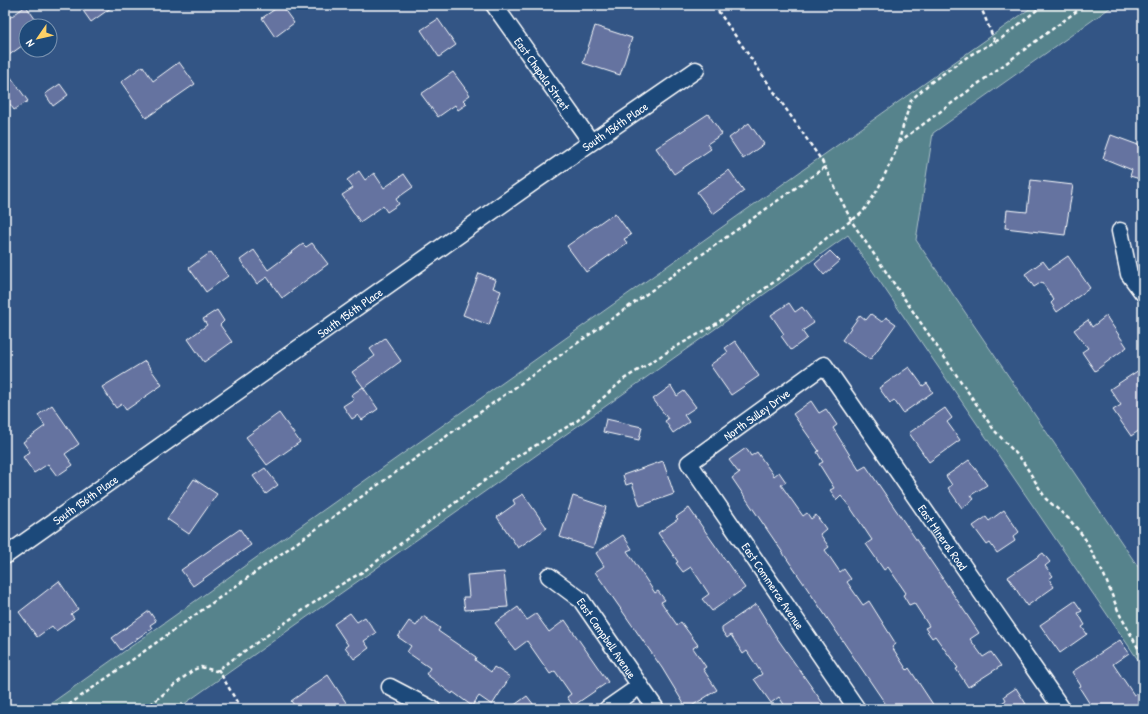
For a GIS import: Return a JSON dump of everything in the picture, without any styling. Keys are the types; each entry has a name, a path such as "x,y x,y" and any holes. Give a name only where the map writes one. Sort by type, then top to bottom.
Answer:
{"street":[{"name":"East Chapala Street","path":"494,5 591,142"},
{"name":"South 156th Place","path":"5,556 591,142 696,70"},
{"path":"1120,231 1129,274 1143,293"},
{"name":"North Sulley Drive","path":"689,463 824,365"},
{"name":"East Mineral Road","path":"824,365 1062,709"},
{"name":"East Commerce Avenue","path":"689,463 857,709"},
{"name":"East Campbell Avenue","path":"549,576 581,600 656,709"},
{"path":"607,709 640,686"},
{"path":"390,687 432,709"}],"path":[{"path":"714,5 825,167 852,222 994,430 1022,460 1046,499 1069,519 1084,538 1104,575 1119,613 1143,657"},
{"path":"980,5 995,42"},
{"path":"145,709 193,670 201,666 216,671 335,588 364,571 516,457 577,421 624,379 672,349 713,326 762,291 829,236 852,222 869,205 895,153 911,100 930,83 970,55 1002,38 1043,5"},
{"path":"898,142 1085,5"},
{"path":"63,709 825,167"},
{"path":"218,669 241,709"}],"green space":[{"path":"1035,5 1114,5 933,133 916,240 1143,574 1143,667 848,235 177,709 43,709"}],"building":[{"path":"79,5 115,5 91,22"},
{"path":"281,5 294,23 275,37 262,18"},
{"path":"26,6 34,18 18,18 18,49 5,58 5,21"},
{"path":"438,19 456,45 439,57 421,30"},
{"path":"595,26 632,38 620,75 583,63"},
{"path":"179,62 195,84 146,118 121,82 143,66 153,81"},
{"path":"5,69 28,101 14,110 5,97"},
{"path":"453,72 470,95 463,100 467,104 458,110 455,105 438,117 421,94"},
{"path":"60,84 68,95 53,106 45,94"},
{"path":"708,114 722,134 707,144 711,149 674,174 656,148"},
{"path":"749,123 764,144 743,159 729,138"},
{"path":"1111,135 1141,146 1143,144 1143,180 1130,176 1132,170 1103,158"},
{"path":"729,170 744,191 713,214 697,192"},
{"path":"359,171 365,180 374,173 384,188 404,174 413,187 396,199 399,204 387,212 383,206 360,222 342,195 353,188 347,180"},
{"path":"1031,180 1073,185 1065,235 1005,228 1007,210 1027,212"},
{"path":"615,213 631,235 624,239 627,243 586,272 567,246"},
{"path":"312,243 328,264 282,298 267,277 257,284 240,260 254,250 268,270 303,244 306,247"},
{"path":"830,251 840,261 824,275 815,264"},
{"path":"211,252 228,276 206,292 189,268"},
{"path":"1068,256 1090,288 1057,312 1051,303 1054,300 1042,282 1034,287 1025,274 1043,261 1049,269"},
{"path":"479,273 496,280 493,288 501,291 489,325 463,315"},
{"path":"789,303 795,312 802,307 814,323 802,331 807,338 791,350 781,336 784,334 771,315"},
{"path":"217,310 224,321 220,325 232,342 204,362 188,339 207,325 203,319"},
{"path":"871,314 882,322 886,317 896,324 870,360 842,340 860,315 866,320"},
{"path":"1106,316 1127,347 1095,371 1082,352 1088,348 1074,330 1088,320 1092,327"},
{"path":"385,338 401,361 364,388 352,372 375,356 370,349"},
{"path":"735,341 759,376 731,395 710,365 728,352 725,348"},
{"path":"145,361 162,385 126,410 122,404 116,408 102,387"},
{"path":"909,367 923,386 927,383 933,392 903,413 894,400 890,403 879,388"},
{"path":"1139,370 1143,377 1143,428 1131,436 1113,410 1121,405 1110,389"},
{"path":"671,386 677,396 684,391 696,407 684,415 689,422 673,433 665,421 668,419 653,399"},
{"path":"363,387 378,409 362,420 358,415 352,419 343,406 354,399 351,395"},
{"path":"811,401 819,413 826,409 837,425 833,428 859,470 866,466 945,582 979,633 970,639 983,657 991,652 1001,666 968,687 956,669 958,668 935,636 932,638 925,628 929,626 914,603 909,605 903,595 906,593 888,567 884,570 866,544 872,540 850,507 841,496 837,500 830,490 834,488 819,464 823,462 817,452 819,451 793,414"},
{"path":"52,405 79,444 65,454 73,465 57,476 48,464 34,473 23,457 30,452 23,442 45,426 38,415"},
{"path":"945,408 952,418 947,422 960,440 929,462 909,433"},
{"path":"279,413 300,442 267,465 246,437"},
{"path":"606,419 642,427 639,440 603,432"},
{"path":"746,448 751,456 757,452 774,476 779,472 786,482 781,485 803,516 807,513 811,519 816,515 826,529 820,534 829,547 825,550 840,572 844,569 851,579 847,582 863,605 869,601 896,644 892,647 907,670 909,668 936,709 889,709 732,478 740,472 738,472 729,460"},
{"path":"969,460 987,485 971,495 974,499 962,508 948,488 952,485 946,476"},
{"path":"663,461 674,494 640,506 632,483 626,485 623,475"},
{"path":"265,468 278,485 266,494 253,476"},
{"path":"194,479 217,494 189,534 167,519"},
{"path":"523,494 547,528 518,548 497,517 515,504 513,500"},
{"path":"573,496 606,507 593,548 560,537"},
{"path":"689,508 745,588 712,611 702,599 709,594 691,567 683,572 658,533 678,519 676,517"},
{"path":"1004,510 1019,532 1013,537 1015,541 997,553 990,543 987,545 973,526 986,517 989,521"},
{"path":"240,529 251,545 193,586 181,570"},
{"path":"623,535 632,549 627,551 655,593 658,591 665,600 661,602 677,625 681,622 698,645 693,648 706,667 703,669 717,690 687,709 662,668 595,572 604,566 596,553"},
{"path":"1043,553 1050,562 1045,566 1053,576 1049,579 1054,587 1027,606 1008,577"},
{"path":"504,572 508,607 465,610 463,597 469,597 467,575"},
{"path":"59,581 78,609 71,614 74,618 56,631 52,626 37,637 19,612"},
{"path":"1075,601 1082,611 1078,613 1085,625 1082,627 1087,634 1060,653 1040,625"},
{"path":"756,604 777,638 827,709 787,709 779,697 771,703 754,679 762,674 747,651 743,654 731,635 727,638 722,631 722,627"},
{"path":"518,607 527,620 536,614 549,632 565,620 608,682 573,706 567,697 571,694 555,671 550,674 527,641 515,650 495,623"},
{"path":"149,611 156,621 150,625 152,628 121,650 112,638"},
{"path":"350,613 357,622 365,617 376,633 364,641 369,648 354,659 345,647 348,645 334,624"},
{"path":"423,616 440,628 438,631 476,657 475,660 491,672 494,667 510,677 492,705 479,696 472,706 453,692 452,694 426,674 430,668 407,652 411,646 398,637 409,621 416,626"},
{"path":"1120,640 1129,653 1113,664 1134,695 1143,689 1143,709 1093,709 1079,687 1081,686 1072,672"},
{"path":"328,675 347,704 340,709 297,709 291,701"},
{"path":"1016,688 1026,704 1020,709 993,709 1006,700 1004,696"},
{"path":"527,696 537,709 509,709"}]}
